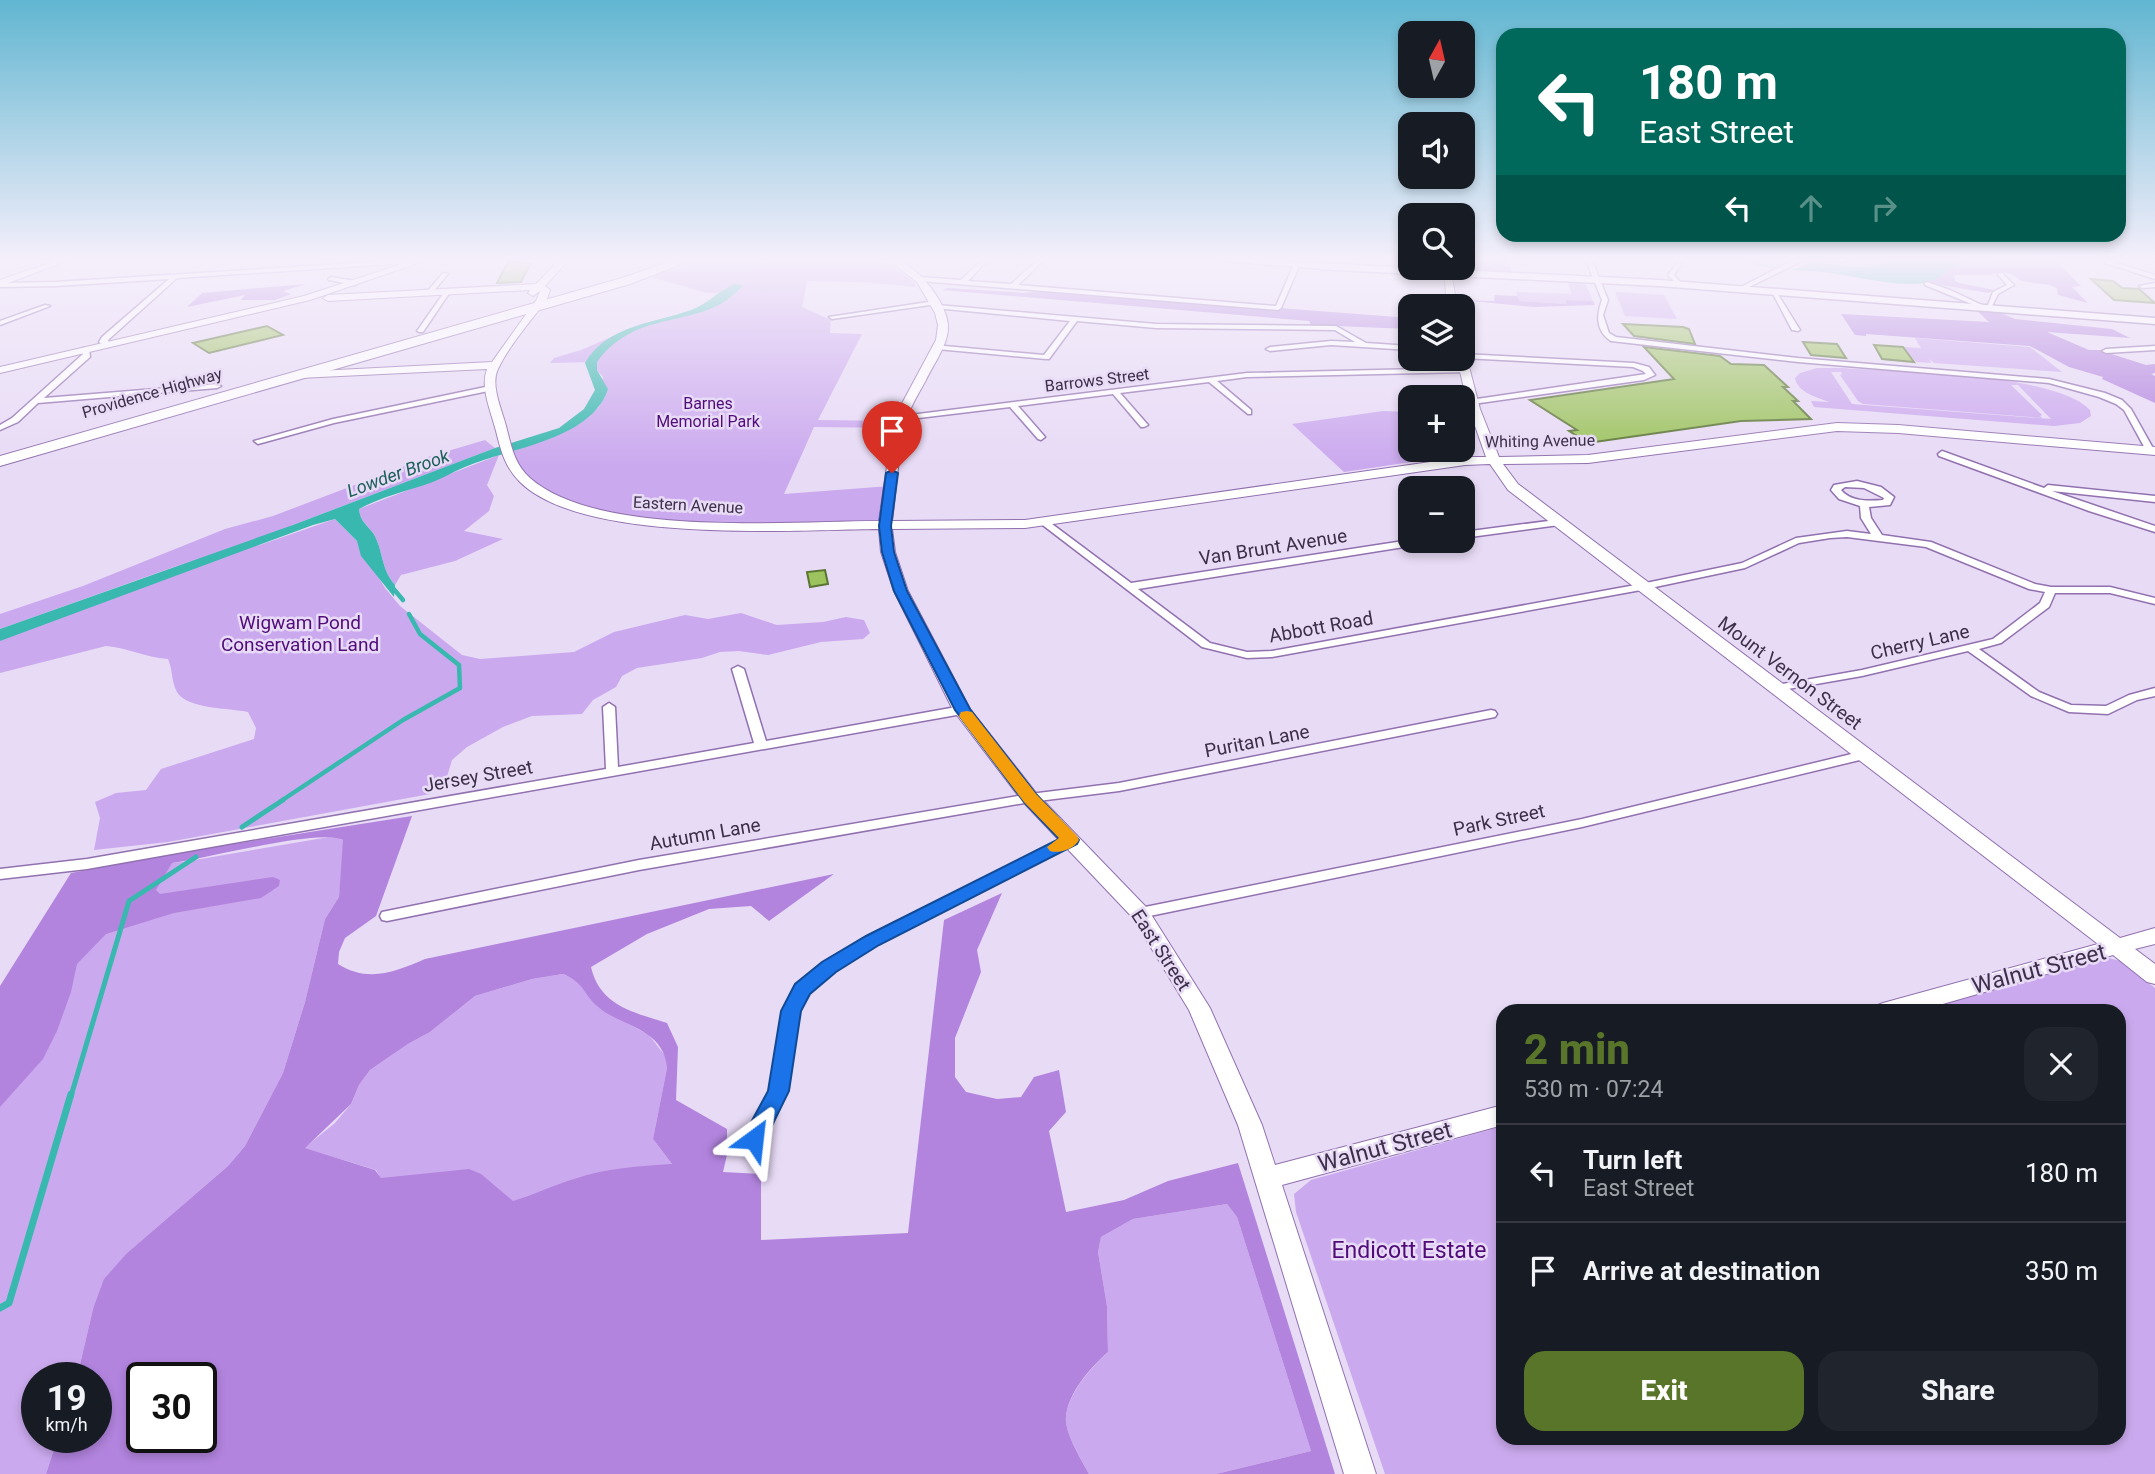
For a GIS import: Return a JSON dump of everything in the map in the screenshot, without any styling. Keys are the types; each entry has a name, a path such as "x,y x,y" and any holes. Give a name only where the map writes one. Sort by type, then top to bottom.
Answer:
{"highway":[{"name":"Providence Highway","path":"0,456 437,327"},
{"name":"Providence Highway","path":"0,461 299,375 447,327"}],"street":[{"path":"106,345 103,342 120,327"},
{"path":"0,370 186,327"},
{"path":"421,331 424,327"},
{"name":"Eastern Avenue","path":"522,327 494,366 490,387 508,455 520,476 540,491 585,510 615,517 692,525 885,526"},
{"name":"East Street","path":"943,327 937,347 908,401 902,418 885,526 888,552 901,591 962,710 1030,798 1140,913 1199,1008 1250,1125 1360,1474"},
{"path":"937,347 1046,357 1069,327"},
{"path":"1227,327 1336,328 1364,345"},
{"path":"1603,327 1610,337 1630,343 2037,379 2102,395 2127,409 2139,435 2153,450"},
{"path":"1270,349 1326,343 1398,347"},
{"path":"2106,351 2155,348"},
{"path":"0,428 15,420 86,355 86,350"},
{"name":"Barrows Street","path":"1475,361 1642,367"},
{"name":"Barrows Street","path":"902,418 1211,380 1398,365"},
{"path":"299,375 494,366"},
{"path":"1475,402 1648,377 1649,372 1642,367"},
{"path":"1211,380 1248,412"},
{"path":"35,401 217,386"},
{"path":"258,441 333,421 490,387"},
{"path":"1115,392 1144,425"},
{"path":"1013,405 1041,437"},
{"name":"Mount Vernon Street","path":"1475,407 1501,474 1556,523 2155,976"},
{"name":"Whiting Avenue","path":"885,526 1045,523 1465,461 1588,459 1837,427 1898,429 2153,450"},
{"path":"1942,454 2155,529"},
{"path":"1847,484 1863,485 1880,490 1889,497 1887,503 1864,504 1842,497 1836,490 1837,487 1847,484"},
{"path":"2031,486 2155,499"},
{"path":"1864,504 1866,518 1878,537"},
{"name":"Abbott Road","path":"1045,523 1206,645 1247,655 1286,651 1641,587 1745,565 1796,541 1847,534 1928,544 2033,587 2051,590 2110,590 2155,601"},
{"path":"1475,533 1556,523"},
{"name":"Van Brunt Avenue","path":"1128,587 1398,545"},
{"name":"Cherry Lane","path":"1776,688 1972,649 1997,641 2045,606 2051,590"},
{"path":"1972,649 2035,694 2069,709 2108,710 2133,697 2155,692"},
{"path":"738,669 761,744"},
{"path":"609,707 612,772"},
{"name":"Jersey Street","path":"0,874 87,864 962,710"},
{"name":"Puritan Lane","path":"1030,798 1132,784 1491,714"},
{"name":"Park Street","path":"1140,913 1581,823 1864,755"},
{"name":"Autumn Lane","path":"387,916 639,865 1030,798"},
{"path":"754,1139 778,1091 791,1011 803,989 829,967 873,940 1070,840"},
{"name":"Walnut Street","path":"1912,1004 2155,936"},
{"name":"Walnut Street","path":"1267,1178 1496,1117"}],"green space":[{"name":"Barnes Memorial Park","path":"635,327 830,327 830,333 862,334 818,420 901,421 899,428 814,427 784,494 890,486 885,526 715,526 633,520 540,491 507,453 551,438 599,407 603,377 597,370 596,362 550,363 554,358 581,350"},
{"path":"1915,338 2030,347 2062,372 1934,363 1929,359 1931,363 1916,362 1903,347 1921,348"},
{"path":"1817,368 1842,368 1935,373 2011,382 2044,388 2072,398 2090,410 2091,416 2080,423 2054,426 1814,407 1811,401 1829,402 1800,387 1795,378 1800,373","holes":["1831,372 1841,372 1840,375 1863,404 2042,418 2011,385 2018,385 2051,419 1852,404"]},
{"path":"1383,411 1398,412 1398,462 1411,462 1344,472 1292,424"},
{"name":"Wigwam Pond Conservation Land","path":"485,440 495,448 293,525 257,546 335,519 357,541 385,588 400,606 462,655 480,659 574,652 614,632 685,615 708,619 741,613 777,625 823,622 846,617 864,620 870,633 863,639 821,642 768,655 739,651 720,652 702,658 637,668 622,676 616,687 593,700 582,714 532,716 503,727 467,747 452,760 446,780 431,789 430,794 168,842 94,850 100,818 95,802 116,793 146,790 161,769 254,739 256,728 248,712 199,705 182,698 175,688 168,659 122,649 106,646 0,673 0,632 199,558 0,629 0,614 83,586 225,529 273,516 431,456"},
{"path":"499,455 487,485 494,496 489,511 464,531 503,539 455,561 401,575 395,585 387,572 373,533 362,519 359,509"},
{"path":"335,836 343,840 344,846 339,897 325,919 305,1002 283,1073 245,1146 228,1166 127,1253 93,1309 81,1362 21,1362 21,1453 53,1453 46,1474 0,1474 0,987 132,868"},
{"name":"Endicott Estate","path":"2109,958 2120,961 2155,988 2155,1474 1385,1474 1296,1212 1294,1194 1311,1180 1496,1128 1496,1445 2126,1445 2126,1004 1941,1004"},
{"path":"563,974 579,982 598,1007 649,1035 666,1057 667,1068 653,1139 672,1164 476,1347 376,1170 304,1148 335,1123 351,1104 359,1085 370,1070 430,1032 475,996 532,979"},
{"path":"1227,1204 1237,1217 1311,1451 1216,1474 1089,1474 1071,1438 1066,1417 1076,1390 1108,1352 1107,1306 1098,1252 1101,1237 1133,1219"}],"shaded area":[{"path":"633,327 647,327 632,332 614,344 597,362 597,370 608,389 599,406 585,420 548,439 470,465 359,509 362,519 373,533 387,572 395,585 394,597 361,556 357,541 335,519 0,641 0,629 293,525 495,448 559,428 584,409 595,390 585,363 594,350"},
{"path":"1355,327 1398,327 1398,329"},
{"path":"1850,327 2112,329 2130,338 2047,332 2089,350 2099,350 2146,365 2155,364 2155,373 2151,374 2155,376 2155,403 2102,379 2103,377 2069,367 2030,346 1855,335"},
{"path":"412,816 376,916 345,938 339,952 338,964 349,970 371,974 403,968 425,959 834,874 769,921 751,906 709,909 647,934 591,967 595,980 610,999 630,1011 667,1023 678,1047 676,1100 727,1129 727,1155 723,1172 761,1174 761,1240 908,1233 944,920 1002,893 977,950 981,972 955,1038 955,1077 966,1092 997,1099 1021,1097 1034,1077 1059,1070 1066,1112 1049,1131 1066,1212 1124,1200 1168,1181 1238,1163 1335,1474 1216,1474 1311,1451 1237,1217 1227,1204 1133,1219 1101,1237 1098,1252 1107,1306 1108,1352 1075,1390 1066,1417 1071,1438 1089,1474 46,1474 53,1453 112,1453 112,1362 81,1362 93,1309 104,1279 127,1253 228,1166 245,1146 283,1073 305,1002 325,919 339,897 343,840 330,837 287,841 172,863 156,890 160,894 273,877 280,880 279,886 261,898 174,913 106,934 77,964 71,992 57,1031 43,1059 0,1107 0,986 71,873 189,851","holes":["563,974 580,985 598,1007 650,1036 658,1044 667,1068 653,1139 672,1164 598,1172 513,1201 481,1174 469,1169 381,1178 375,1170 305,1148 351,1104 359,1085 370,1070 430,1032 475,996 532,979"]}],"building":[{"path":"264,327 283,335 209,353 193,343"},
{"path":"1626,327 1683,327 1689,329 1695,344 1634,336"},
{"path":"1803,342 1837,344 1846,358 1811,355"},
{"path":"1874,345 1903,347 1914,362 1882,359"},
{"path":"1644,347 1720,356 1731,364 1764,365 1788,387 1783,387 1811,419 1741,421 1588,443 1569,431 1577,430 1530,400 1674,379"},
{"path":"825,570 828,584 810,587 807,572"}],"waterway":[{"path":"392,587 403,600"},
{"path":"281,801 403,720 460,688 459,665 420,634 409,614"},
{"path":"242,827 283,800"},
{"path":"71,1096 129,901 196,857"},
{"path":"0,1308 9,1303 71,1094"}],"slow traffic":[{"path":"967,716 1030,798 1070,840 1056,847"}],"route":[{"path":"754,1139 778,1091 791,1011 803,989 829,967 873,940 1070,840 1030,798 962,710 901,591 888,552 885,526 892,473"}],"water label":[{"name":"Lowder Brook","path":"398,473"}]}
